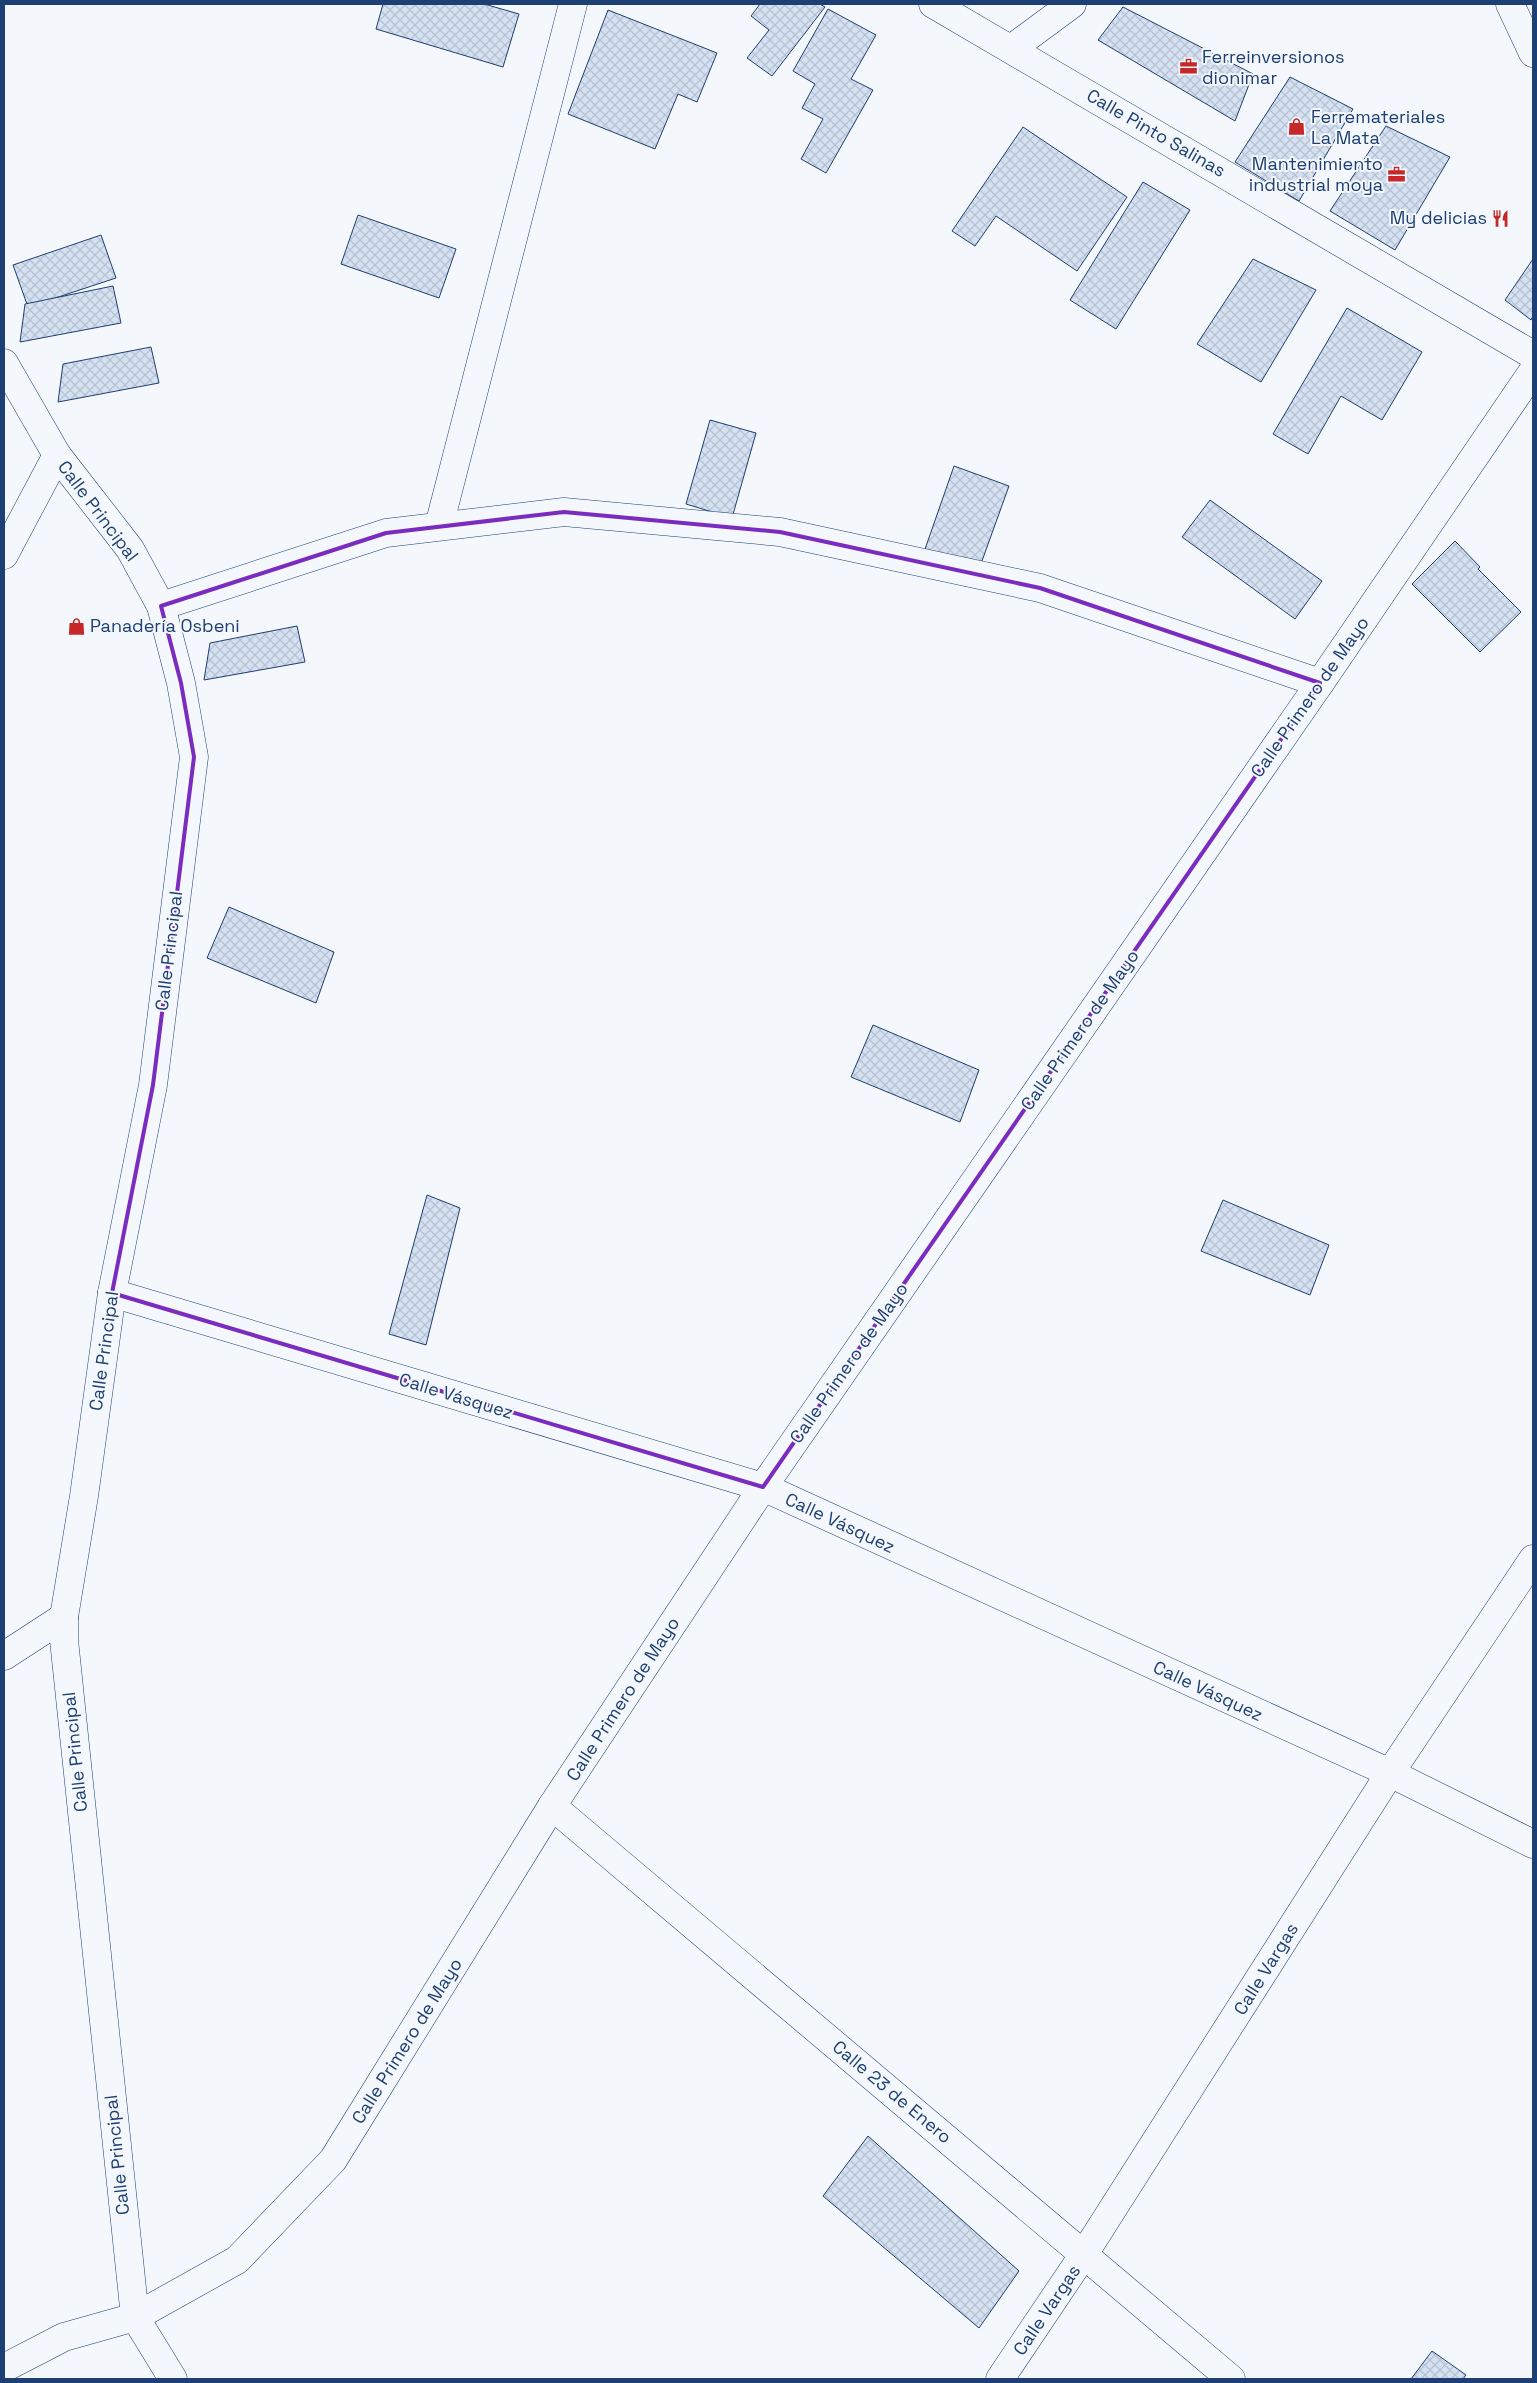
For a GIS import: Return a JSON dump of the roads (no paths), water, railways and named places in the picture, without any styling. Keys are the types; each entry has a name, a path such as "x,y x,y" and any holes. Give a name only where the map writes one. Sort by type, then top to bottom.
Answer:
{"street":[{"path":"439,526 573,4"},
{"name":"Calle Pinto Salinas","path":"933,4 1533,355"},
{"path":"1012,49 1072,4"},
{"path":"1510,4 1533,53"},
{"name":"Calle Principal","path":"4,363 57,455 130,549 161,606 181,683 194,757 152,1085 112,1294 84,1496 64,1616 64,1640 99,1989 135,2317 173,2379"},
{"name":"Calle Primero de Mayo","path":"4,2368 64,2338 135,2317 237,2260 333,2160 552,1806 763,1488 1320,683 1533,371"},
{"path":"4,555 57,455"},
{"path":"161,606 386,533 564,512 780,532 1040,588 1320,683"},
{"name":"Calle Vásquez","path":"112,1294 763,1488 1390,1773 1533,1844"},
{"name":"Calle Vargas","path":"1000,2379 1084,2254 1390,1773 1533,1560"},
{"path":"4,1656 64,1616"},
{"name":"Calle 23 de Enero","path":"552,1806 1230,2379"},
{"path":"146,2379 156,2351"}],"place":[{"name":"Ferreinversionos dionimar","path":"1188,67"},
{"name":"Ferremateriales La Mata","path":"1297,127"},
{"name":"Mantenimiento industrial moya","path":"1397,174"},
{"name":"My delicias","path":"1501,218"},
{"name":"Panadería Osbeni","path":"76,626"}]}
